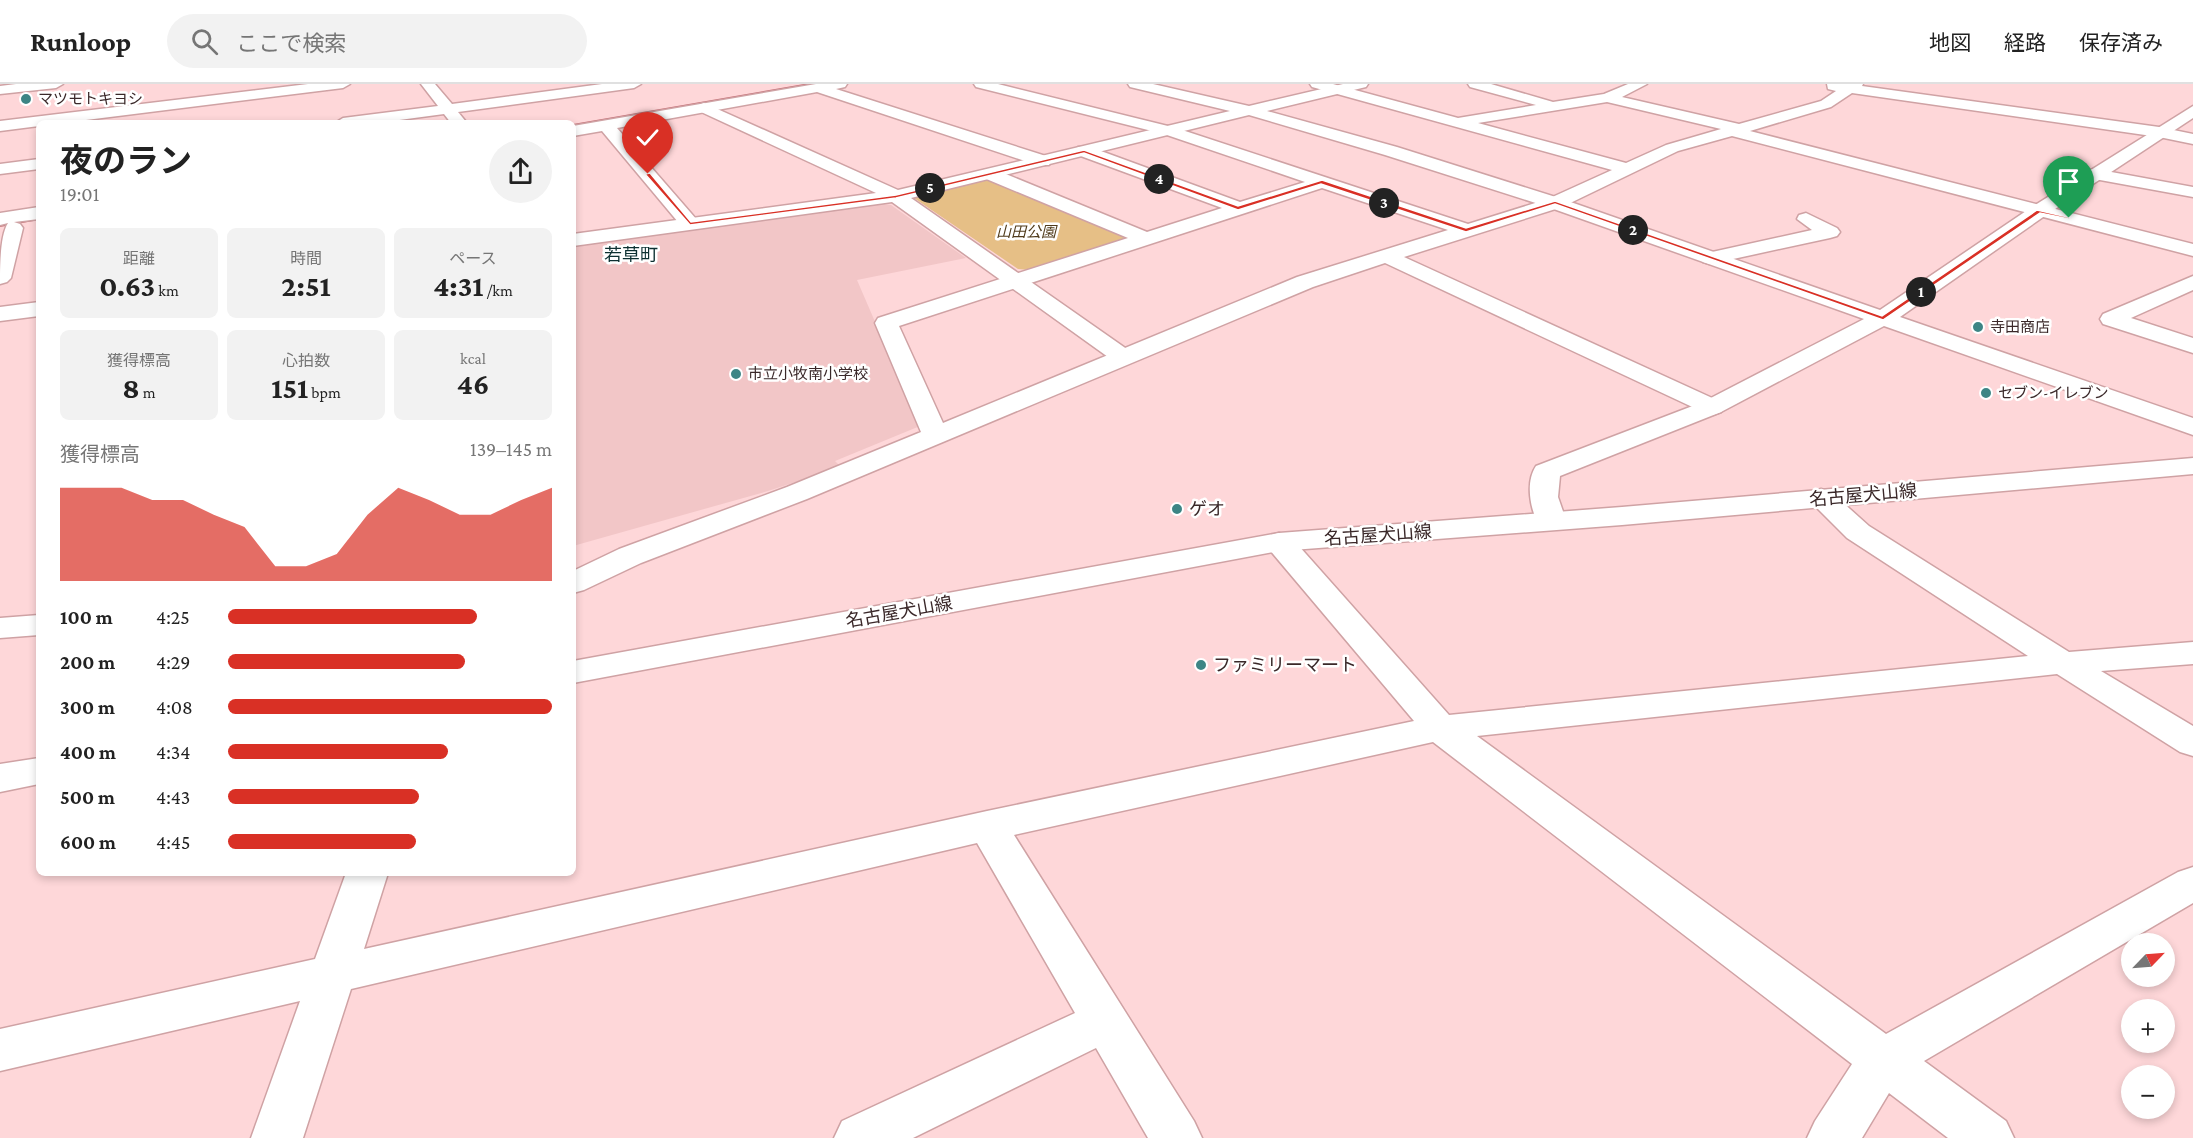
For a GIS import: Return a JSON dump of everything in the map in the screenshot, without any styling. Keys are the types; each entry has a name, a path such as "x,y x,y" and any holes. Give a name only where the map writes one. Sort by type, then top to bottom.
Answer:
{"street":[{"path":"0,90 56,84"},
{"path":"49,120 343,84"},
{"path":"428,84 456,120"},
{"path":"365,120 634,84"},
{"path":"576,130 704,108 781,84"},
{"path":"576,120 840,84"},
{"path":"981,84 1170,131 1466,230"},
{"path":"1135,84 1250,111 1555,202 2193,426"},
{"path":"1317,84 1628,169"},
{"path":"576,240 896,196 1361,84"},
{"path":"1475,84 1556,105"},
{"path":"1820,84 1854,86 2193,139"},
{"path":"1454,122 1607,98 1633,85"},
{"path":"576,582 630,556 797,493 1305,282 1555,202 1672,148 1826,104 1854,86"},
{"path":"818,88 1043,161"},
{"path":"1607,98 1737,130 2039,212 2193,250"},
{"path":"704,108 896,196 1124,357"},
{"path":"1551,520 1544,496 1546,472 1712,407 1883,318 2095,174 2193,111"},
{"path":"0,126 36,122"},
{"path":"606,125 690,224"},
{"path":"1084,151 1238,208"},
{"path":"0,169 36,164"},
{"path":"990,174 1143,238"},
{"path":"2095,174 2193,192"},
{"path":"936,436 886,323 1322,182"},
{"path":"4,226 36,214"},
{"path":"1710,258 1830,232 1806,219"},
{"path":"4,226 36,224"},
{"path":"0,278 4,226"},
{"path":"1385,256 1712,407"},
{"path":"2193,282 2111,319 2193,346"},
{"path":"0,314 36,309"},
{"name":"名古屋犬山線","path":"576,671 1279,542 2193,466"},
{"path":"576,557 797,493"},
{"path":"1821,498 1858,532 2193,743"},
{"path":"1279,542 1440,728 1988,1138"},
{"path":"0,628 36,625"},
{"path":"0,1050 987,826 1440,728 2063,663 2193,653"},
{"path":"0,778 36,772"},
{"path":"987,826 1176,1138"},
{"path":"277,1138 366,876"},
{"path":"1833,1138 1882,1060 2193,883"},
{"path":"860,1138 1105,1021"}],"shaded area":[{"name":"市立小牧南小学校","path":"883,204 891,205 966,258 857,280 920,426 835,461 841,467 768,491 576,545 576,245"}],"green space":[{"name":"山田公園","path":"984,181 994,181 1124,236 1123,240 1030,270 1018,269 914,198"}],"waterway":[{"path":"576,125 813,84"},
{"path":"0,225 36,219"}],"place":[{"name":"マツモトキヨシ","path":"26,99"},
{"name":"寺田商店","path":"1978,327"},
{"name":"市立小牧南小学校","path":"736,374"},
{"name":"セブン-イレブン","path":"1986,393"},
{"name":"ゲオ","path":"1177,509"},
{"name":"ファミリーマート","path":"1201,665"}],"district":[{"name":"若草町","path":"631,255"}],"route":[{"path":"648,174 690,224 896,196 1084,151 1238,208 1322,182 1466,230 1555,202 1883,318 2039,212 2069,218"}]}
